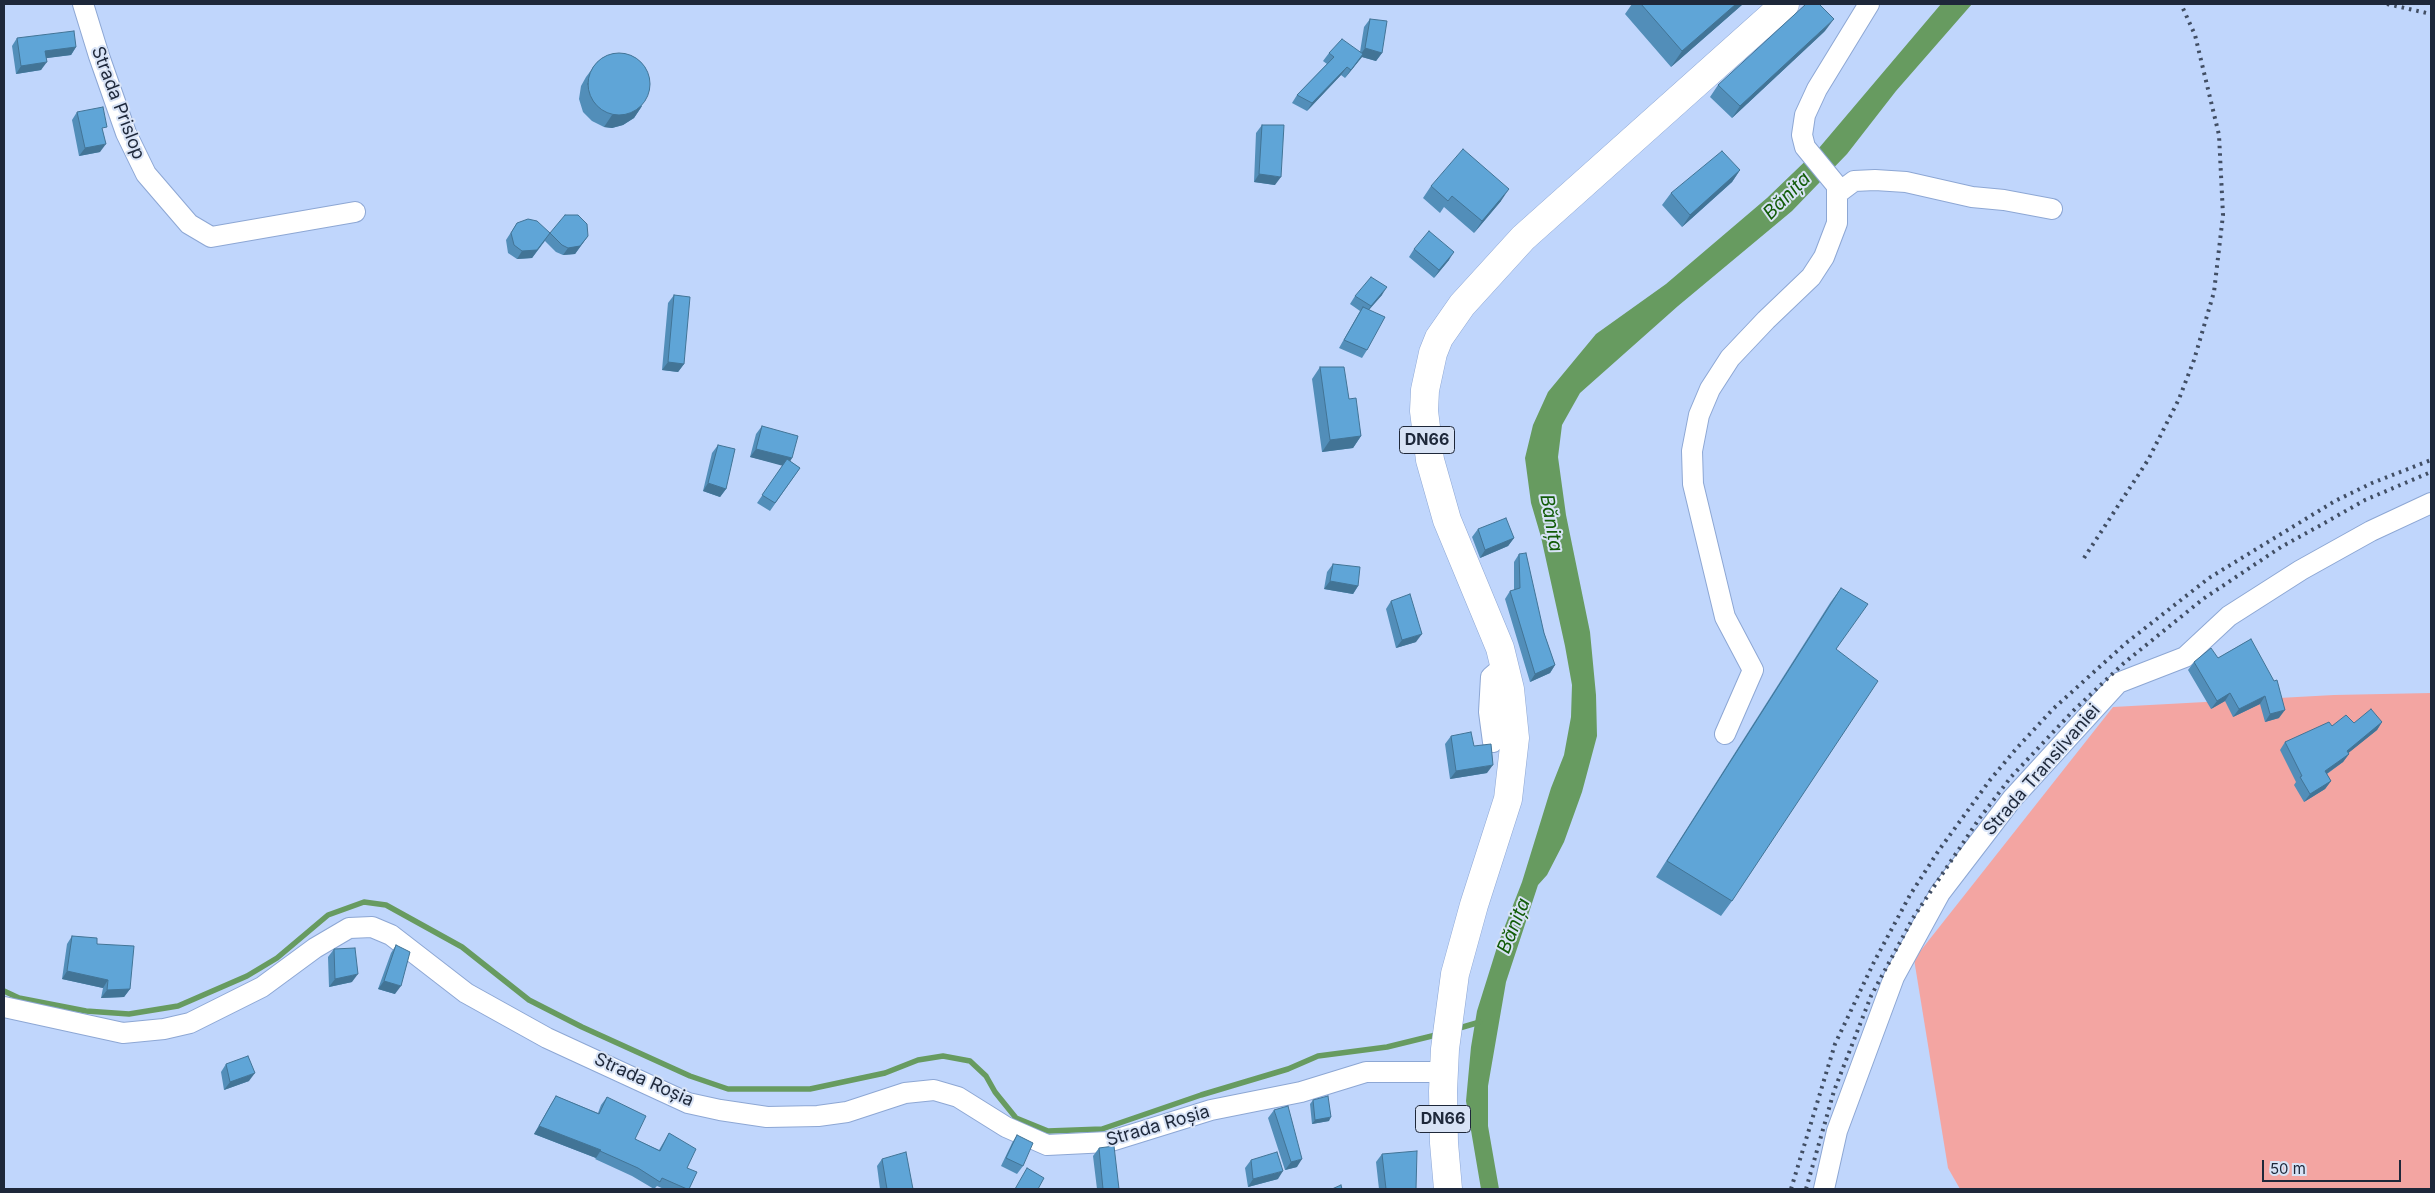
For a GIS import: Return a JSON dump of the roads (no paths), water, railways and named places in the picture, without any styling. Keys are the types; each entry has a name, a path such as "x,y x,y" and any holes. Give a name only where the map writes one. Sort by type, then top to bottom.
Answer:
{"highway":[{"name":"DN66","path":"1448,1189 1444,1143 1445,1060 1451,1004 1461,951 1502,824 1512,779 1514,731 1510,689 1505,665 1493,628 1447,520 1430,460 1424,411 1425,390 1430,361 1439,338 1462,305 1489,274 1552,210 1785,4"}],"street":[{"name":"Strada Prislop","path":"84,4 108,84 134,150 146,174 189,224 211,237 355,212"},
{"path":"1725,734 1752,670 1725,617 1693,484 1692,451 1699,415 1710,389 1730,358 1811,277 1824,257 1837,222 1837,190 1805,148 1802,134 1805,115 1817,89 1869,4"},
{"path":"1837,190 1854,181 1906,182 1972,197 2004,200 2052,209"},
{"name":"Strada Transilvaniei","path":"1824,1189 1836,1131 1894,977 1940,893 2012,798 2118,683 2185,657 2229,616 2301,570 2371,530 2431,503"},
{"path":"1492,742 1489,691 1491,677 1505,665"},
{"name":"Strada Roșia","path":"4,1007 123,1033 164,1029 190,1023 262,987 315,948 349,928 372,927 390,935 466,993 547,1038 688,1103 758,1116 818,1116 847,1112 905,1094 934,1090 958,1097 981,1110 1006,1128 1047,1144 1108,1142 1211,1110 1301,1092 1366,1072 1445,1060"}],"water":[{"name":"Bănița","path":"1941,4 1972,4 1896,91 1847,154 1792,211 1678,306 1580,393 1562,425 1558,457 1566,515 1590,632 1596,695 1597,736 1582,792 1564,842 1547,875 1538,885 1506,982 1488,1086 1488,1126 1499,1189 1481,1189 1466,1101 1471,1047 1477,1011 1498,944 1522,882 1551,788 1564,755 1571,717 1572,685 1541,537 1531,503 1525,458 1533,425 1548,392 1596,334 1666,284 1767,198 1819,148"}],"waterway":[{"path":"4,991 19,998 86,1011 129,1014 178,1006 247,976 277,958 328,915 364,902 386,905 462,947 529,1000 582,1027 690,1076 728,1089 810,1089 885,1073 918,1060 943,1056 970,1061 986,1076 995,1092 1016,1118 1048,1131 1102,1129 1201,1095 1288,1069 1318,1056 1387,1047 1440,1034"},
{"path":"1456,1029 1480,1022"}],"railway":[{"path":"2084,558 2148,460 2179,399 2194,360 2214,292 2223,215 2219,135 2195,35 2181,4"},
{"path":"2387,4 2431,14"},
{"path":"1791,1189 1835,1044 1874,962 1910,895 1939,850 1990,780 2016,749 2053,709 2126,643 2209,578 2335,501 2372,483 2431,460"},
{"path":"1806,1189 1834,1091 1871,996 1913,918 1979,819 2011,777 2073,711 2124,663 2203,599 2281,547 2365,500 2431,472"}]}
